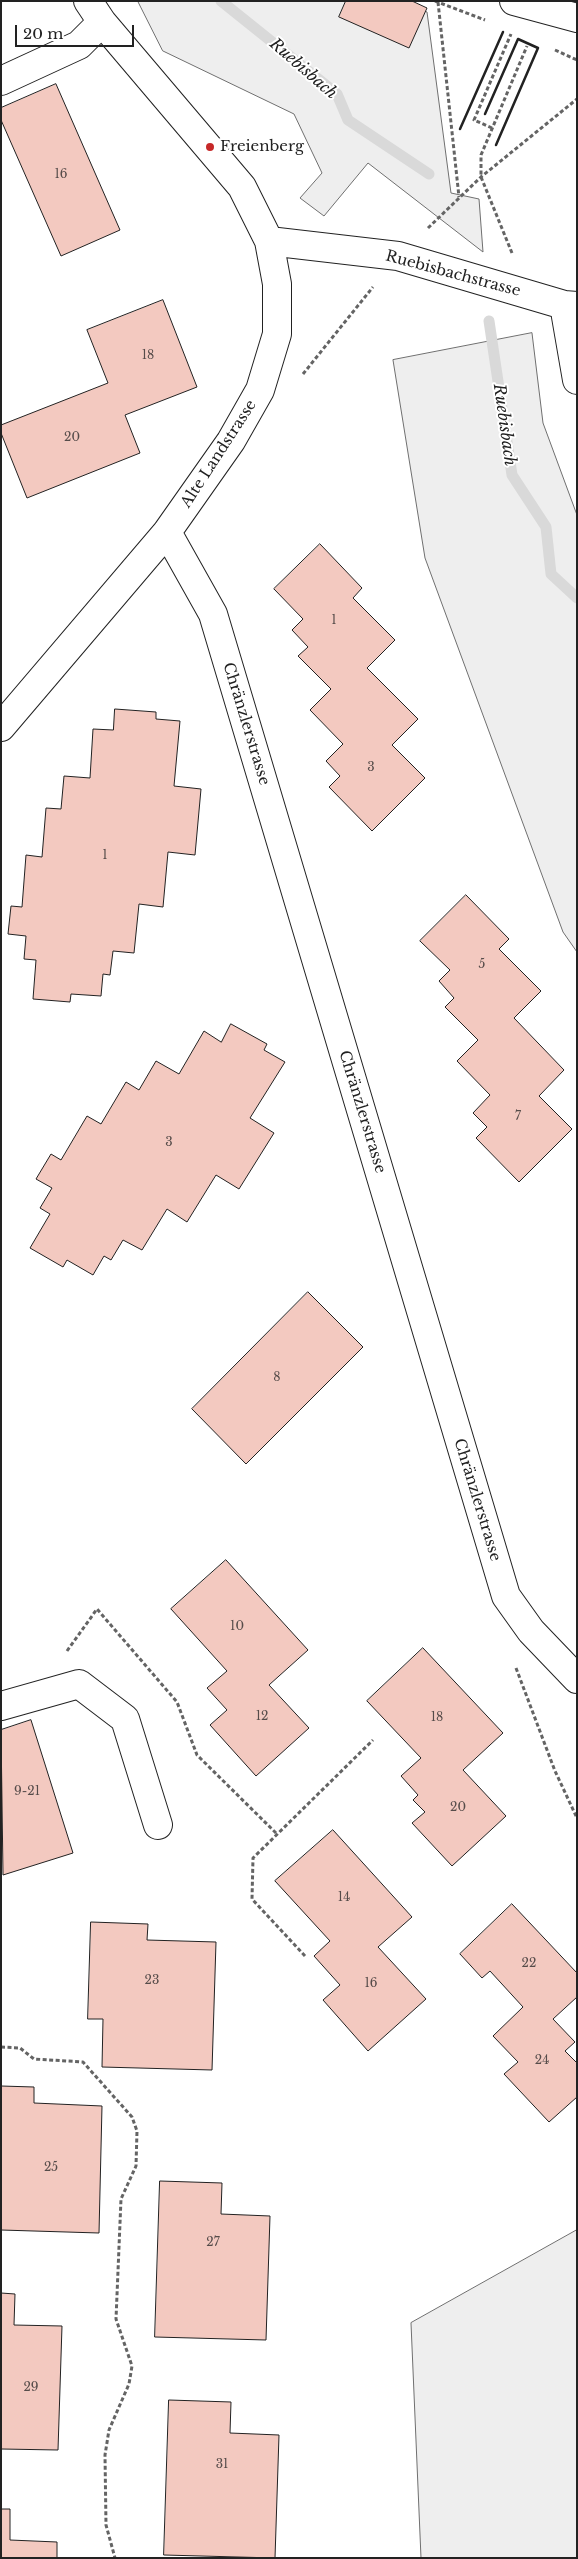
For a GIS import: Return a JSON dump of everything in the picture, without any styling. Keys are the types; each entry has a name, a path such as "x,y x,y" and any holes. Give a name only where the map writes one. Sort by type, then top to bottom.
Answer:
{"street":[{"path":"514,1 577,18"},
{"path":"1,81 78,45 95,12"},
{"name":"Alte Landstrasse","path":"1,727 167,532 231,441 260,390 277,334 277,284 269,241 242,187 95,12"},
{"name":"Ruebisbachstrasse","path":"269,241 398,256 571,306"},
{"path":"571,306 577,380"},
{"name":"Chränzlerstrasse","path":"167,532 213,614 506,1596 531,1631 577,1679"},
{"path":"1,1706 79,1684 125,1720 158,1825"}],"path":[{"path":"438,2 459,198"},
{"path":"492,128 474,120 512,30"},
{"path":"527,46 481,155 481,177 530,294"},
{"path":"481,177 577,99"},
{"path":"513,1660 555,1771 577,1818"},
{"path":"305,1956 252,1899 253,1858 373,1740"},
{"path":"1,2048 20,2048 34,2058 83,2062 132,2116 137,2131 136,2166 121,2199 116,2319 132,2366 129,2384 109,2430 106,2455 106,2525 115,2558"}],"shaded area":[{"path":"138,1 404,1 427,12 451,193 479,199 483,252 368,163 324,216 300,198 322,173 294,114 163,51"},
{"path":"532,333 543,423 577,515 577,952 563,932 425,558 393,360"},
{"path":"577,2230 577,2558 421,2558 411,2323"}],"building":[{"path":"346,1 412,1 427,8 409,48 339,17"},
{"path":"56,84 120,230 61,256 1,120 1,108"},
{"path":"163,300 197,387 125,415 140,453 27,498 1,433 1,425 108,383 87,330"},
{"path":"320,544 362,588 353,598 395,640 367,668 418,719 392,745 425,778 372,831 329,787 340,776 326,761 343,744 310,710 331,689 298,656 308,647 292,630 303,619 274,589"},
{"path":"115,709 156,712 156,719 180,721 174,786 201,789 195,855 168,852 163,907 139,904 134,953 113,951 110,975 103,974 101,996 71,994 70,1002 33,999 36,960 24,959 26,936 8,934 11,906 22,907 26,855 42,857 46,808 61,809 64,776 90,778 93,729 113,730"},
{"path":"466,895 509,939 499,949 541,991 514,1018 564,1070 539,1096 572,1129 519,1182 476,1138 487,1127 473,1113 490,1095 457,1061 478,1040 445,1007 454,998 439,981 450,970 420,941"},
{"path":"231,1024 267,1044 264,1050 285,1062 250,1118 274,1133 239,1189 216,1175 187,1222 167,1209 142,1250 123,1240 111,1260 104,1256 93,1275 67,1260 63,1267 30,1248 50,1214 40,1208 52,1188 36,1179 51,1154 61,1160 87,1116 101,1124 126,1082 139,1090 156,1061 179,1074 204,1031 221,1042"},
{"path":"308,1292 363,1347 246,1464 192,1409"},
{"path":"226,1560 308,1650 269,1685 309,1728 256,1776 210,1725 227,1710 207,1688 227,1671 171,1609"},
{"path":"423,1648 503,1733 463,1770 506,1816 452,1866 412,1823 425,1812 413,1800 418,1795 401,1776 421,1758 367,1701"},
{"path":"31,1720 73,1853 3,1875 1,1730"},
{"path":"333,1830 412,1917 378,1947 426,1999 368,2051 323,2000 340,1985 314,1956 330,1941 275,1881"},
{"path":"512,1904 577,1973 577,1997 553,2019 575,2042 565,2051 577,2063 577,2097 549,2122 504,2074 518,2062 493,2036 523,2007 490,1971 482,1978 460,1954"},
{"path":"91,1922 148,1924 147,1940 216,1942 212,2070 102,2067 103,2019 88,2019"},
{"path":"1,2086 34,2087 34,2103 102,2106 99,2233 1,2230"},
{"path":"160,2181 222,2183 221,2214 270,2216 266,2340 155,2337"},
{"path":"1,2293 15,2294 14,2325 62,2326 58,2450 1,2449"},
{"path":"169,2400 231,2402 230,2433 279,2435 275,2558 164,2555"},
{"path":"1,2509 10,2509 10,2540 57,2542 57,2558 1,2558"}],"waterway":[{"name":"Ruebisbach","path":"221,1 337,94 348,120 429,174"},
{"name":"Ruebisbach","path":"489,321 512,475 546,527 551,574 577,598"}],"wall":[{"path":"460,129 503,32"},
{"path":"485,114 518,39 538,48 496,145"}],"place":[{"name":"Freienberg","path":"210,147"}]}
